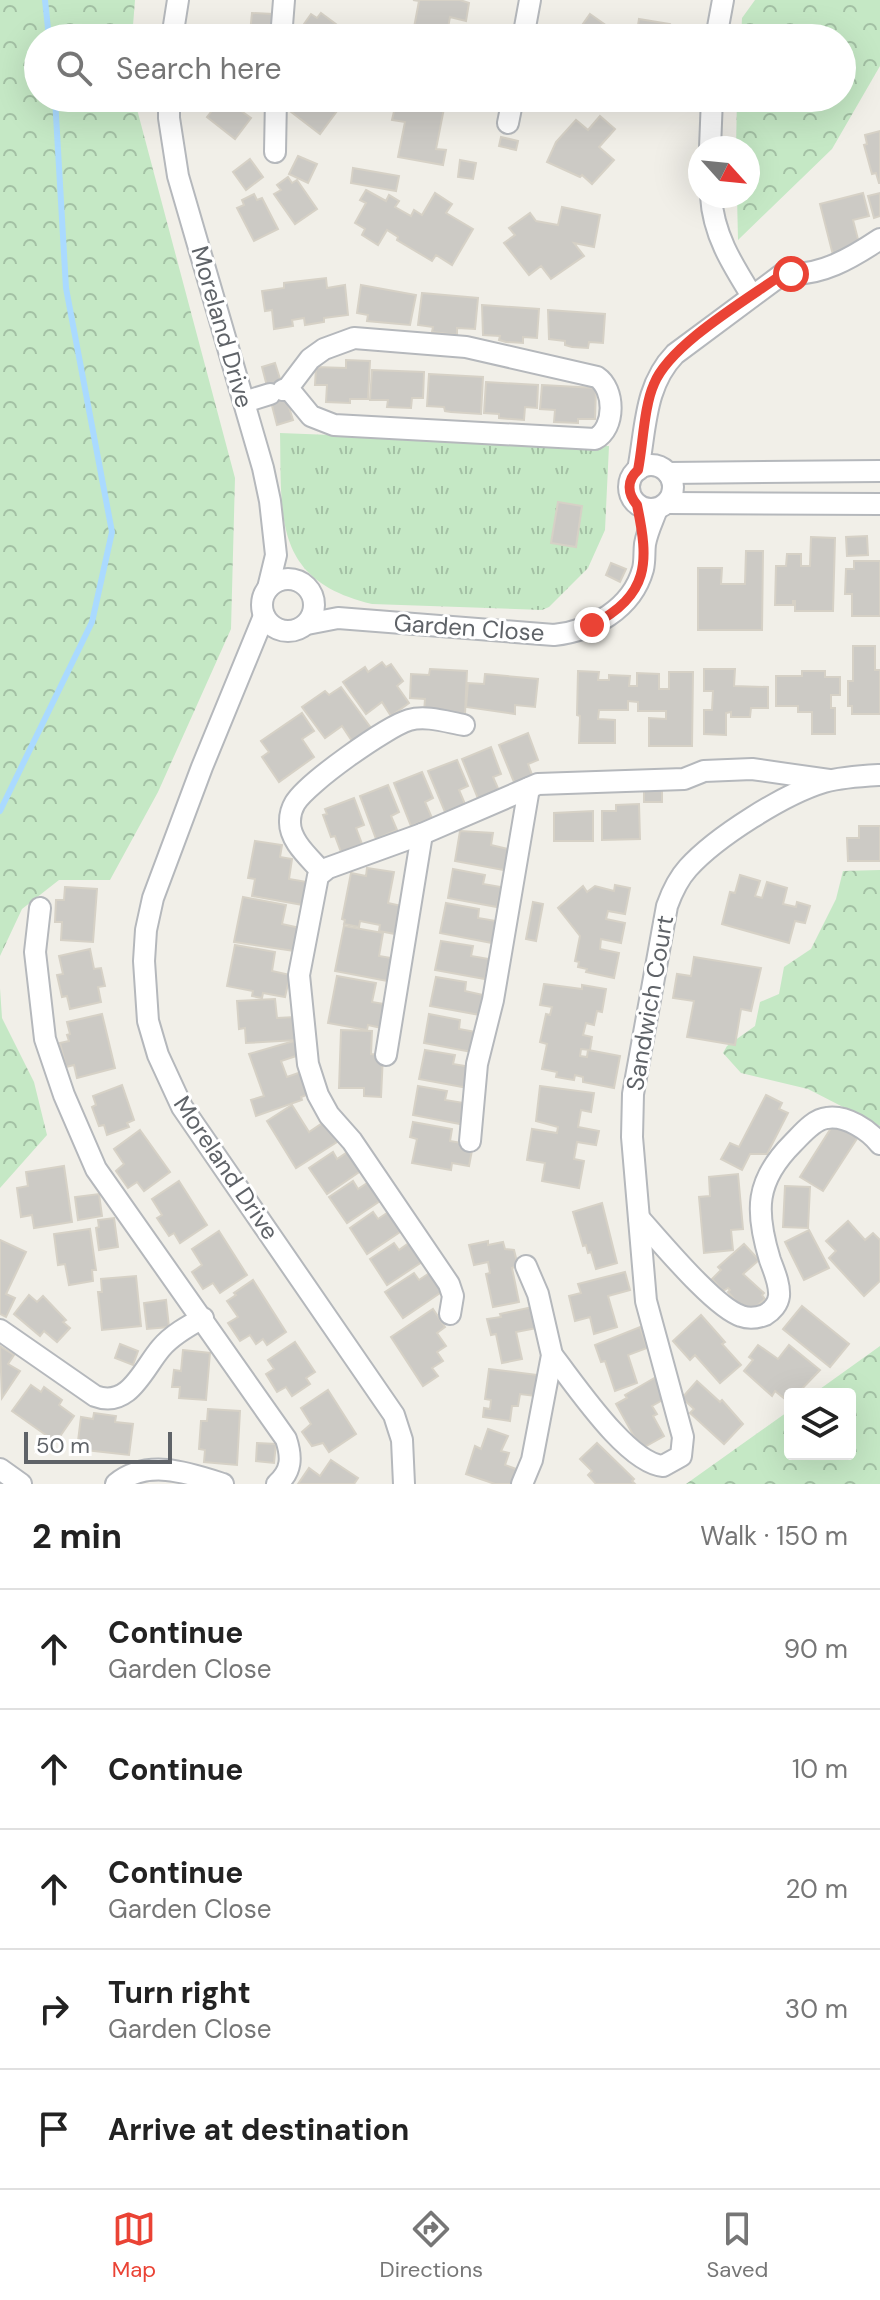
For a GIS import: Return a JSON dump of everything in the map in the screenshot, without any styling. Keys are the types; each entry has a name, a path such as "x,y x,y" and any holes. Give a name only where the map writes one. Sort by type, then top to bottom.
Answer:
{"street":[{"path":"174,24 178,0"},
{"path":"282,24 284,0"},
{"path":"526,24 530,0"},
{"path":"719,24 723,0"},
{"name":"Moreland Drive","path":"169,112 178,176 270,501 276,555 268,588"},
{"path":"275,152 276,112"},
{"path":"508,123 510,112"},
{"path":"710,136 711,112"},
{"path":"713,208 715,226 724,248 752,296"},
{"path":"654,505 674,488 654,469 646,431 651,391 665,364 687,344 784,273 796,274 832,266 880,239"},
{"path":"244,402 280,391 324,349 339,342 364,338 466,347 597,377 608,388 610,406 606,426 601,436 595,439 321,421 280,391"},
{"path":"880,471 654,469 633,474 629,487 632,500 654,505 880,504"},
{"name":"Garden Close","path":"307,624 338,618 554,635 569,633 605,618 633,593 642,569 654,505"},
{"path":"276,555 296,579 308,587 314,600 338,618"},
{"path":"281,631 264,616 261,601 268,588 280,579 296,579"},
{"path":"252,647 281,631 295,630 307,624 313,613 314,600"},
{"name":"Moreland Drive","path":"264,616 207,753 153,898 146,930 144,961 148,1021 158,1055 182,1107 394,1415 402,1440 404,1484"},
{"path":"322,872 301,848 290,827 291,812 302,794 364,745 402,723 425,719 464,725"},
{"path":"450,1314 453,1296 449,1284 352,1141 329,1115 318,1095 308,1064 299,975 316,882 322,872 550,781 684,779 704,771 752,769 829,780"},
{"name":"Sandwich Court","path":"552,1355 593,1407 643,1461 663,1466 681,1456 683,1437 646,1301 632,1137 633,1094 659,941 671,896 686,870 728,835 793,795 829,780 880,775"},
{"path":"470,1141 477,1064 493,1000 529,788"},
{"path":"386,1055 422,834"},
{"path":"40,908 35,952 40,1015 59,1084 96,1169 286,1439 291,1453 289,1468 277,1484"},
{"path":"639,1218 726,1307 739,1316 763,1316 779,1300 760,1220 762,1189 771,1169 795,1140 824,1118 849,1122 880,1144"},
{"path":"522,1484 532,1460 552,1355 538,1294 526,1266"},
{"path":"0,1330 95,1396 111,1400 136,1383 171,1338 203,1318"},
{"path":"0,1469 21,1484"},
{"path":"116,1484 142,1470 164,1470 223,1484"}],"green space":[{"path":"0,0 135,0 133,24 24,24 24,112 138,112 235,478 231,629 158,792 110,880 59,880 22,909 0,956"},
{"path":"755,0 880,0 880,66 856,108 856,24 742,24 742,18"},
{"path":"737,112 853,112 832,149 738,240 737,208 760,208 760,136 736,136"},
{"path":"280,433 609,446 605,530 588,568 549,607 542,610 372,604 339,593 316,579 299,561 289,541 284,518"},
{"path":"880,870 880,1126 808,1089 741,1073 723,1053 727,1046 755,1026 760,1002 779,994 784,967 811,949 836,899 843,871"},
{"path":"0,988 2,1018 34,1082 47,1135 0,1188"},
{"path":"880,1346 880,1484 686,1484 784,1414 784,1460 856,1460 856,1388 821,1388"}],"building":[{"path":"413,0 460,0 469,3 466,21 450,17 449,24 415,24 419,1"},
{"path":"252,13 273,14 272,24 251,24"},
{"path":"321,13 336,24 304,24 311,14 317,18"},
{"path":"590,14 604,24 583,24"},
{"path":"639,19 670,24 638,24"},
{"path":"211,112 243,112 251,118 235,139 207,117"},
{"path":"291,112 336,112 320,134"},
{"path":"394,112 443,112 436,149 446,150 443,165 398,157 405,122 392,120"},
{"path":"600,116 615,129 599,147 614,160 592,184 582,175 580,177 547,162 556,142 576,120 588,130"},
{"path":"880,131 879,183 876,173 872,174 864,145 867,144 865,135"},
{"path":"501,137 518,141 516,150 499,146"},
{"path":"298,156 317,164 308,183 289,174"},
{"path":"250,159 263,177 246,190 233,172"},
{"path":"460,160 476,163 473,179 458,177"},
{"path":"353,168 399,176 396,191 351,183"},
{"path":"288,177 292,183 297,180 317,209 295,224 274,194 281,190 277,185"},
{"path":"366,190 386,201 389,195 399,201 395,207 411,216 414,210 422,215 435,193 452,204 446,213 473,229 452,265 436,255 432,261 397,240 398,237 387,230 378,245 362,235 365,229 355,223 366,203 360,200"},
{"path":"863,193 869,216 853,220 860,247 833,255 820,204"},
{"path":"880,193 880,216 874,218 868,196"},
{"path":"254,194 257,200 262,198 278,229 254,241 237,208 244,205 242,200"},
{"path":"562,207 600,215 594,247 574,243 584,256 551,279 541,266 529,275 504,243 515,235 509,228 530,213 536,221 558,225"},
{"path":"326,278 327,288 345,285 348,315 324,318 324,322 305,325 304,318 292,320 293,326 274,329 272,310 265,311 262,291 284,288 284,283"},
{"path":"361,285 416,295 410,325 367,321 368,315 357,313"},
{"path":"422,293 478,298 475,329 457,328 457,335 432,332 433,327 418,325"},
{"path":"482,305 539,309 537,338 523,337 523,343 483,335"},
{"path":"548,310 605,314 603,343 589,342 588,348 572,347 565,345 565,341 549,339"},
{"path":"346,360 370,361 368,399 350,399 350,403 326,402 327,385 315,385 316,367 346,368"},
{"path":"275,363 293,420 277,425 262,367"},
{"path":"372,370 424,372 423,398 412,398 411,408 387,407 388,400 370,400"},
{"path":"429,374 483,377 481,414 451,412 445,411 444,407 427,406"},
{"path":"486,382 538,385 537,408 525,407 524,420 484,413"},
{"path":"542,385 596,388 595,419 578,419 578,423 554,422 555,410 540,409"},
{"path":"558,502 582,506 576,547 551,543"},
{"path":"867,536 868,555 847,556 846,537"},
{"path":"811,537 835,538 833,611 795,611 795,601 793,605 775,605 776,566 786,566 787,554 801,554 801,566 810,566"},
{"path":"746,551 763,551 762,630 698,630 698,568 722,568 721,584 745,584"},
{"path":"854,561 880,561 880,616 852,616 852,594 845,594 846,569 854,569"},
{"path":"611,563 626,569 620,582 606,575"},
{"path":"853,646 875,646 875,670 880,670 880,714 852,714 852,706 848,706 848,681 853,681"},
{"path":"382,662 386,667 391,664 403,681 397,686 409,703 391,716 382,702 366,714 343,682 365,667 368,672"},
{"path":"430,669 467,671 465,714 424,712 425,699 410,698 411,674 429,675"},
{"path":"704,669 735,669 734,686 768,687 768,708 751,708 750,717 731,717 731,712 726,713 726,735 704,734 704,710 712,710 713,691 704,691"},
{"path":"578,671 599,672 598,680 609,680 609,675 630,676 629,686 637,686 637,673 659,674 659,689 669,689 669,672 693,672 692,746 649,746 649,718 666,719 666,711 638,711 638,702 628,701 628,710 599,710 598,719 615,720 615,743 579,743"},
{"path":"802,671 825,671 825,677 840,677 840,695 831,695 831,708 835,708 835,734 812,734 812,712 798,712 798,706 776,706 776,676 802,676"},
{"path":"485,674 538,679 535,707 515,705 515,714 466,707 468,683 484,684"},
{"path":"341,687 371,728 352,741 342,726 325,738 302,707 325,691 329,695"},
{"path":"302,713 314,731 302,739 314,757 279,782 262,757 269,752 261,741"},
{"path":"528,733 538,760 528,764 534,780 516,787 499,745"},
{"path":"491,747 501,774 493,777 500,793 479,801 462,759"},
{"path":"457,760 468,786 459,790 465,804 445,812 428,771"},
{"path":"422,772 433,798 425,802 432,818 411,826 394,783"},
{"path":"388,785 399,812 391,816 397,830 376,839 360,796"},
{"path":"662,786 662,802 644,802 644,787"},
{"path":"354,798 364,825 356,828 362,844 341,852 335,836 331,837 323,815 327,814 325,809"},
{"path":"639,804 640,839 602,840 602,811 616,811 616,805"},
{"path":"593,811 593,841 554,841 554,813"},
{"path":"859,826 880,826 880,861 848,861 847,838 859,838"},
{"path":"460,831 493,833 491,845 508,849 504,870 455,861"},
{"path":"255,841 282,845 280,857 292,859 289,879 307,882 303,905 252,896 255,879 248,878"},
{"path":"367,868 394,872 388,903 406,907 400,935 379,931 380,925 360,921 359,927 344,924 345,920 342,919 351,873 366,876"},
{"path":"453,869 485,875 483,884 501,887 497,907 448,898"},
{"path":"740,875 760,881 755,896 762,898 767,882 787,888 783,904 796,907 797,902 810,906 805,923 795,921 789,943 722,924 730,892 735,893"},
{"path":"615,885 630,888 625,914 608,911 606,919 625,923 621,943 601,939 600,949 619,953 614,978 586,972 587,969 578,967 579,962 575,961 580,936 558,908 583,886 587,892 595,886 614,891"},
{"path":"65,887 97,889 93,942 61,940 62,922 55,922 56,900 64,900"},
{"path":"243,897 286,905 282,924 300,928 295,951 234,942"},
{"path":"533,902 543,904 536,941 526,939"},
{"path":"446,903 479,909 478,918 496,921 492,943 440,933"},
{"path":"344,926 383,933 379,956 397,959 393,982 335,971"},
{"path":"441,941 473,946 471,956 489,959 485,979 435,970"},
{"path":"235,945 275,952 272,971 290,975 285,997 263,993 262,998 252,996 253,991 227,986"},
{"path":"90,949 94,969 101,968 105,986 98,987 101,1002 70,1009 67,996 62,997 57,975 63,974 59,956"},
{"path":"694,957 761,968 751,1011 741,1009 735,1045 687,1037 694,1001 673,998 677,974 691,976"},
{"path":"337,976 376,983 372,1002 390,1005 386,1029 368,1025 367,1030 328,1023"},
{"path":"436,977 466,982 465,991 483,995 480,1015 430,1006"},
{"path":"544,984 606,989 602,1012 597,1011 594,1025 586,1023 583,1035 592,1037 590,1050 581,1049 580,1056 587,1057 588,1050 620,1056 614,1088 583,1082 583,1077 575,1075 574,1080 556,1077 557,1072 542,1069 547,1044 540,1042 546,1014 550,1015 552,1007 540,1005"},
{"path":"275,999 277,1018 295,1017 297,1040 246,1043 245,1028 239,1029 237,1001"},
{"path":"102,1014 115,1068 77,1078 74,1065 66,1067 60,1043 69,1041 67,1022"},
{"path":"429,1014 460,1020 459,1029 476,1032 472,1052 424,1043"},
{"path":"341,1030 372,1031 371,1054 383,1055 381,1097 364,1096 364,1088 339,1088"},
{"path":"294,1041 299,1055 281,1061 287,1077 304,1071 312,1093 301,1097 302,1100 256,1116 251,1100 264,1096 249,1054"},
{"path":"425,1050 455,1055 453,1064 471,1067 468,1088 419,1079"},
{"path":"122,1085 134,1120 127,1123 129,1127 107,1135 104,1125 99,1126 92,1107 96,1105 93,1096"},
{"path":"418,1086 447,1091 445,1100 464,1103 460,1124 413,1115"},
{"path":"540,1086 594,1093 591,1112 581,1110 578,1127 599,1131 596,1145 577,1142 574,1159 584,1161 579,1188 542,1181 545,1163 527,1160 532,1129 557,1133 558,1127 536,1121"},
{"path":"766,1095 782,1103 779,1109 788,1113 767,1154 750,1154 742,1170 721,1159 730,1143 739,1147"},
{"path":"292,1105 309,1132 324,1122 337,1142 296,1168 267,1121"},
{"path":"413,1122 452,1129 450,1141 473,1145 469,1166 452,1163 451,1170 412,1163 417,1139 410,1137"},
{"path":"835,1122 858,1137 823,1191 800,1177"},
{"path":"140,1130 170,1172 144,1191 137,1182 128,1188 116,1171 124,1164 114,1149"},
{"path":"352,1149 365,1168 327,1194 309,1168 333,1152 337,1159"},
{"path":"64,1166 72,1222 34,1228 32,1215 21,1217 17,1188 28,1186 26,1172"},
{"path":"738,1174 743,1229 731,1230 733,1250 704,1253 699,1197 710,1196 709,1177"},
{"path":"373,1179 386,1197 347,1223 329,1197 353,1181 358,1189"},
{"path":"179,1181 207,1225 180,1243 174,1233 169,1236 157,1218 162,1215 152,1199"},
{"path":"785,1186 810,1187 808,1228 783,1227"},
{"path":"99,1194 102,1216 78,1220 75,1197"},
{"path":"602,1203 617,1263 596,1269 591,1252 588,1253 586,1245 583,1246 573,1212"},
{"path":"393,1209 406,1228 367,1254 350,1228 373,1212 378,1219"},
{"path":"114,1218 118,1247 99,1250 98,1220"},
{"path":"848,1221 865,1240 873,1233 880,1240 880,1281 864,1296 829,1258 836,1251 826,1241"},
{"path":"90,1229 96,1270 92,1270 93,1281 69,1285 65,1264 58,1265 54,1234"},
{"path":"809,1230 829,1268 804,1280 785,1242"},
{"path":"219,1231 247,1275 220,1293 213,1283 203,1289 192,1272 202,1265 192,1249"},
{"path":"0,1240 26,1252 6,1294 15,1298 6,1317 0,1314"},
{"path":"413,1240 425,1260 387,1285 370,1259 394,1243 399,1250"},
{"path":"488,1241 488,1245 503,1242 505,1249 514,1250 518,1266 512,1268 519,1302 493,1307 486,1274 490,1273 488,1262 474,1265 469,1245"},
{"path":"744,1244 759,1260 743,1274 764,1293 765,1299 750,1312 744,1305 741,1307 728,1288 723,1291 712,1279 721,1270 718,1267"},
{"path":"434,1270 446,1289 403,1318 385,1292 414,1273 419,1280"},
{"path":"625,1272 630,1290 608,1296 617,1327 594,1334 590,1317 575,1321 569,1296 581,1293 578,1284"},
{"path":"136,1276 141,1326 102,1330 98,1292 102,1292 101,1279"},
{"path":"253,1280 286,1332 267,1345 263,1339 256,1344 250,1335 240,1341 228,1323 238,1317 227,1301"},
{"path":"29,1295 37,1302 43,1296 66,1320 63,1322 70,1328 57,1342 44,1331 40,1336 14,1314"},
{"path":"166,1300 169,1327 147,1329 144,1303"},
{"path":"802,1306 849,1344 830,1367 783,1329"},
{"path":"533,1307 537,1328 516,1332 522,1359 502,1363 496,1334 491,1335 487,1319"},
{"path":"433,1309 445,1327 437,1333 446,1346 437,1352 443,1361 432,1368 438,1376 423,1386 391,1337"},
{"path":"701,1315 741,1365 720,1383 695,1355 690,1360 673,1341"},
{"path":"640,1327 647,1348 628,1355 637,1383 615,1391 605,1361 601,1362 595,1345"},
{"path":"295,1342 315,1372 306,1378 310,1384 292,1396 286,1387 277,1392 266,1374 274,1369 268,1360"},
{"path":"120,1344 138,1351 133,1365 115,1358"},
{"path":"758,1345 778,1359 789,1345 820,1370 803,1388 784,1388 784,1398 775,1391 772,1396 744,1371 753,1360 749,1357"},
{"path":"0,1346 14,1355 8,1364 20,1371 2,1398"},
{"path":"183,1350 210,1353 206,1400 179,1398 180,1387 172,1387 174,1370 181,1371"},
{"path":"489,1369 538,1375 535,1396 520,1394 518,1406 512,1406 510,1421 483,1417 484,1408 490,1409 491,1400 485,1399"},
{"path":"656,1377 668,1397 652,1406 657,1414 653,1416 664,1436 641,1449 616,1404 627,1398 625,1395"},
{"path":"697,1381 720,1402 722,1400 743,1424 724,1444 690,1413 694,1409 682,1398"},
{"path":"31,1385 41,1392 44,1387 62,1400 59,1405 74,1416 56,1442 12,1411"},
{"path":"328,1390 356,1434 329,1452 323,1443 312,1446 302,1432 311,1424 301,1408"},
{"path":"208,1409 240,1411 237,1465 204,1462 205,1450 199,1449 201,1421 207,1421"},
{"path":"94,1413 116,1416 115,1422 133,1424 129,1455 77,1449 81,1417 93,1419"},
{"path":"488,1429 508,1436 501,1451 509,1453 505,1465 519,1470 515,1484 495,1484 466,1474 475,1446 481,1449"},
{"path":"257,1443 276,1444 274,1463 256,1461"},
{"path":"597,1443 634,1479 635,1484 596,1484 588,1475 592,1471 580,1459"},
{"path":"331,1460 358,1478 354,1484 298,1484 309,1468 320,1476"}],"waterway":[{"path":"45,0 48,24"},
{"path":"0,811 92,622 112,532 66,288 56,112"}],"route":[{"path":"592,625 605,618 633,593 642,569 645,544 637,505 632,500 629,487 633,474 638,470 647,409 657,377 665,364 687,344 784,273 791,274"}]}
